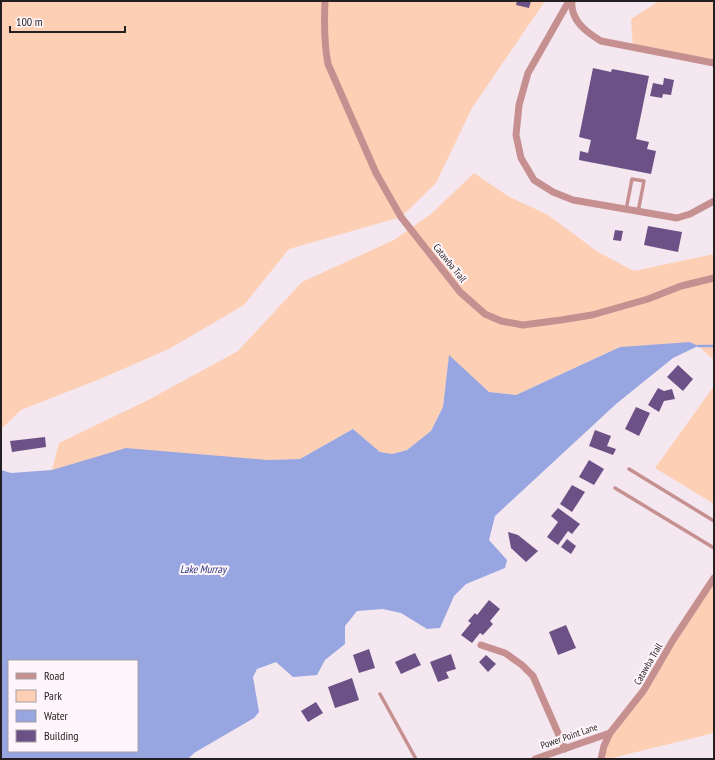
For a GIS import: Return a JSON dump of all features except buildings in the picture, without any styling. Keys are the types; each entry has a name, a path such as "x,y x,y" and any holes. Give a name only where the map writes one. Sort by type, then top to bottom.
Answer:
{"street":[{"name":"Catawba Trail","path":"325,1 324,36 328,64 376,173 410,229 460,292 485,314 501,321 523,325 561,320 592,315 648,299 681,286 714,278"},
{"path":"570,1 574,17 588,33 601,41 714,63"},
{"path":"570,1 528,74 519,105 516,135 521,158 534,180 553,192 573,200 677,218 690,214 714,201"},
{"name":"Catawba Trail","path":"601,759 604,746 610,733 644,690 672,640 714,578"},
{"path":"481,645 505,653 522,665 533,676 565,749"},
{"name":"Power Point Lane","path":"535,759 610,733"}],"lane":[{"path":"626,210 632,179 644,181 638,212"},
{"path":"629,469 714,521"},
{"path":"615,488 714,548"},
{"path":"380,694 416,759"}],"green space":[{"path":"1,1 545,1 472,108 436,183 401,217 289,249 244,305 169,349 100,379 21,410 1,429"},
{"path":"659,1 714,1 714,63 633,47 631,19"},
{"path":"474,173 508,196 548,215 598,252 634,271 714,254 714,360 698,346 620,347 516,395 489,392 449,356 443,407 431,431 407,450 392,454 380,452 353,429 300,459 52,470 59,443 148,400 238,351 302,282 394,240 431,214"},
{"path":"714,386 714,504 655,468"},
{"path":"714,578 714,733 608,759 601,759 604,746 644,690"}],"water":[{"name":"Lake Murray","path":"690,342 698,346 673,358 616,404 495,516 489,540 507,560 505,568 466,584 454,596 440,628 427,629 401,613 383,609 357,611 345,626 345,644 325,660 317,675 293,677 276,662 257,669 253,677 259,712 254,718 194,753 188,759 1,759 1,470 11,473 52,470 126,448 268,460 300,459 353,429 380,452 392,454 407,450 431,431 443,407 449,355 489,392 516,395 620,347"}],"waterway":[{"path":"698,346 714,346"}]}
